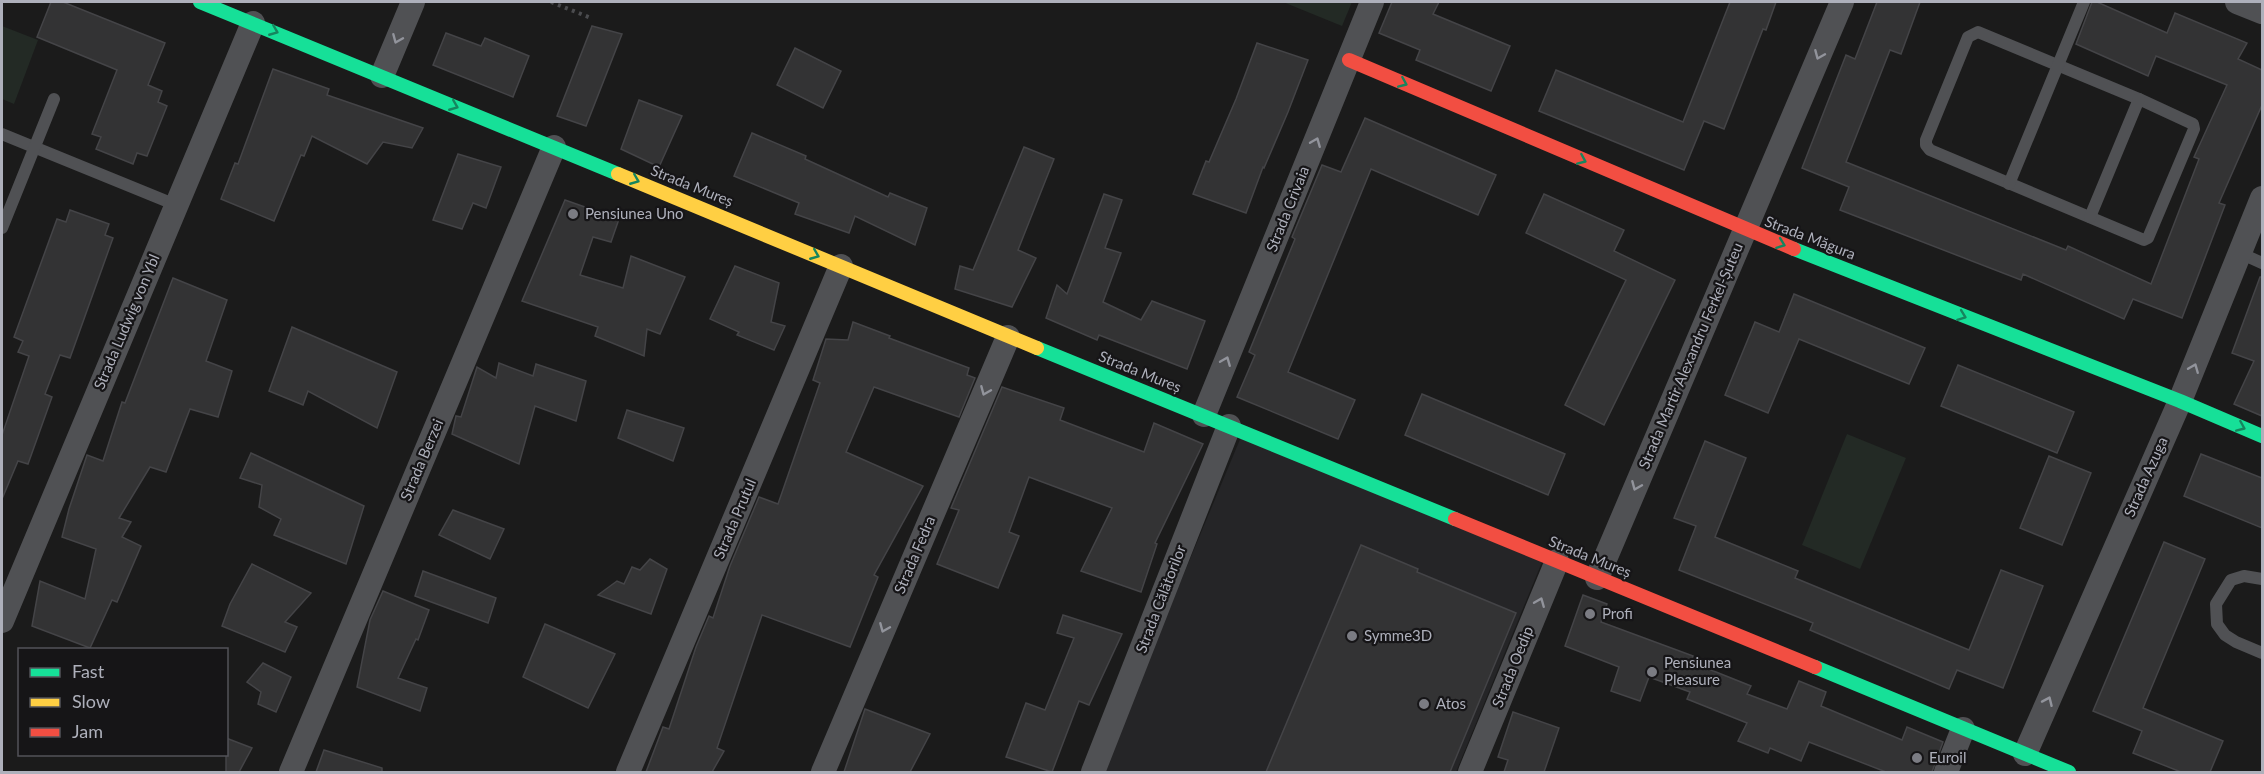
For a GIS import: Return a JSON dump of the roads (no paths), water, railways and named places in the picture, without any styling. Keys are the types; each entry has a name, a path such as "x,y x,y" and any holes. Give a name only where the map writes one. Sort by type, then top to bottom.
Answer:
{"street":[{"name":"Strada Mureș","path":"200,2 2068,772"},
{"path":"382,76 413,2"},
{"name":"Strada Crivaia","path":"1204,415 1372,2"},
{"name":"Strada Martir Alexandru Ferkel-Șuteu","path":"1597,578 1842,2"},
{"path":"2237,2 2262,12"},
{"name":"Strada Ludwig von Ybl","path":"2,621 254,23"},
{"name":"Strada Măgura","path":"1349,60 1744,230 2180,401 2262,436"},
{"name":"Strada Berzei","path":"291,772 554,147"},
{"name":"Strada Azuga","path":"2025,754 2180,401 2262,198"},
{"name":"Strada Prutul","path":"628,772 842,266"},
{"name":"Strada Fedra","path":"823,772 1008,337"},
{"name":"Strada Călătorilor","path":"1093,772 1229,426"},
{"name":"Strada Oedip","path":"1470,772 1557,561"},
{"path":"1946,772 1963,729"}],"lane":[{"path":"2009,184 2084,2"},
{"path":"1978,32 2139,99 2191,122 2194,129 2151,236 2144,240 1930,150 1926,145 1926,140 1968,37 1978,32"},
{"path":"2,228 54,99"},
{"path":"2090,217 2139,99"},
{"path":"2,134 176,204"},
{"path":"2240,254 2262,263"},
{"path":"2262,579 2244,576 2231,580 2217,604 2217,624 2225,635 2262,653"}],"place":[{"name":"Pensiunea Uno","path":"573,214"},
{"name":"Profi","path":"1590,614"},
{"name":"Symme3D","path":"1352,636"},
{"name":"Pensiunea Pleasure","path":"1652,672"},
{"name":"Atos","path":"1424,704"},
{"name":"Euroil","path":"1917,758"}]}
